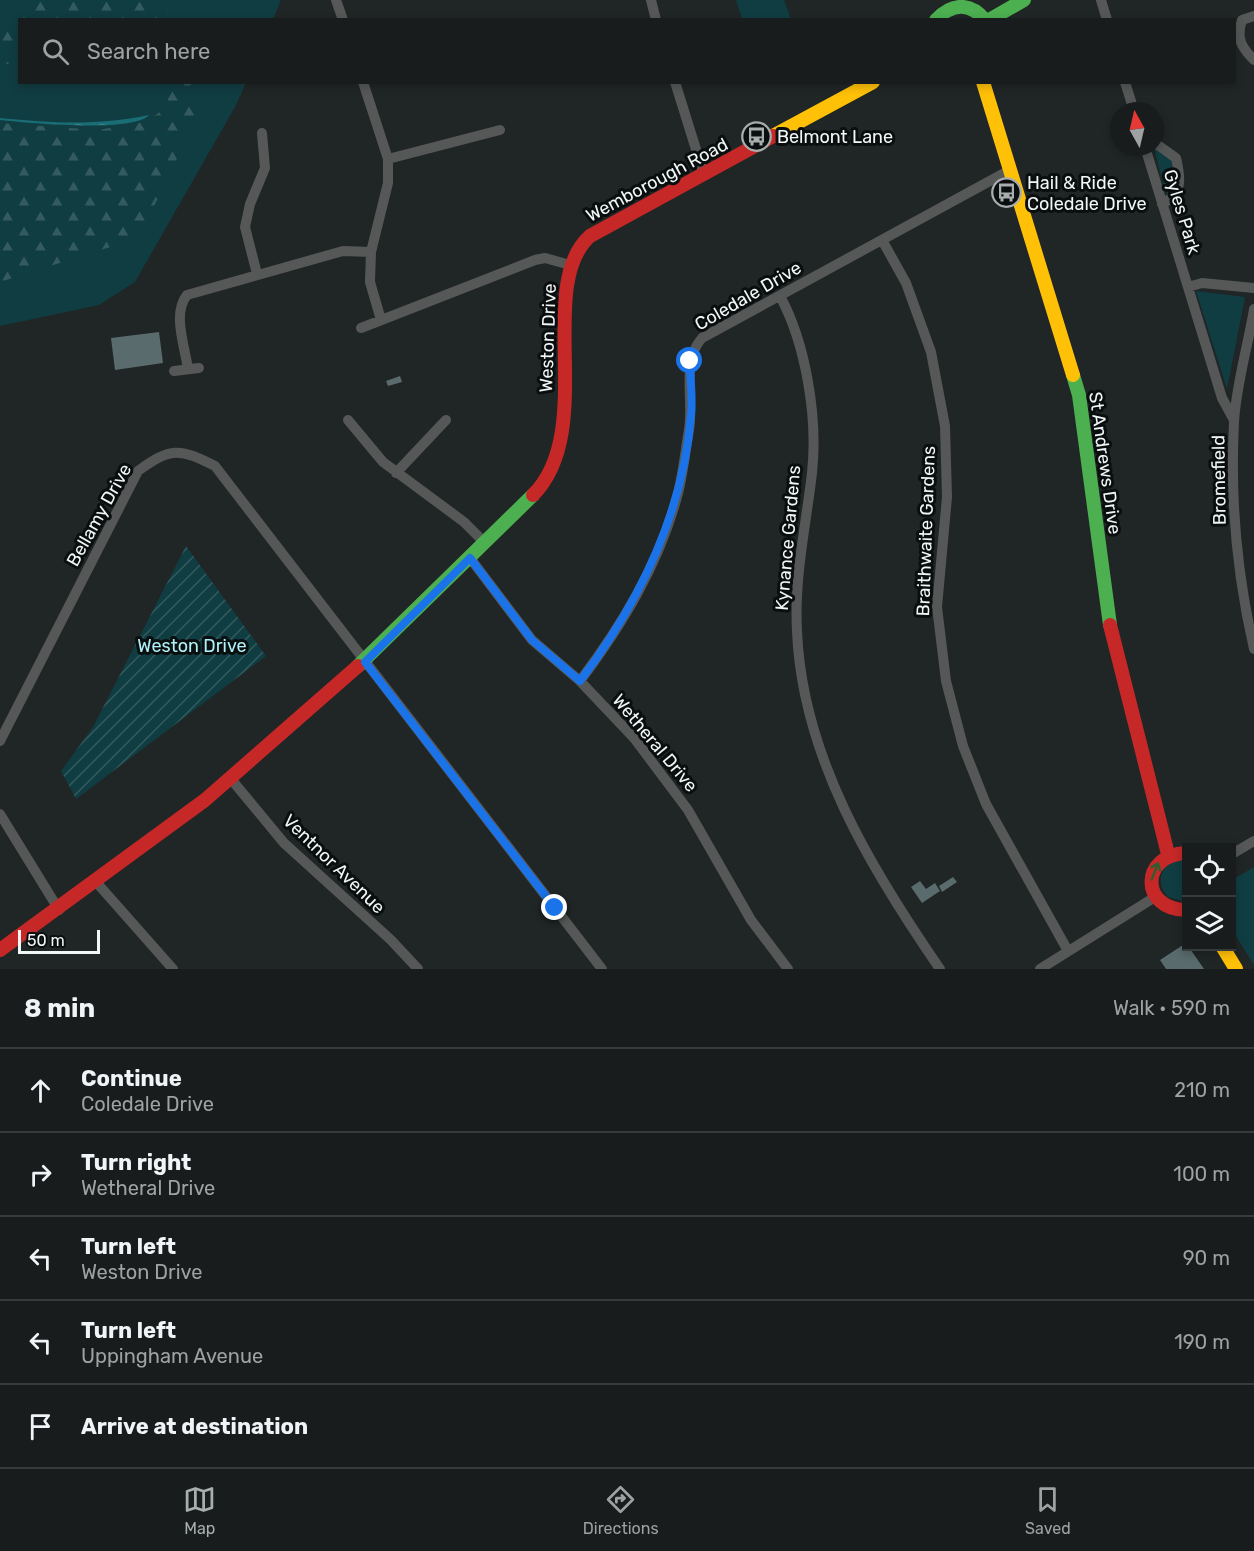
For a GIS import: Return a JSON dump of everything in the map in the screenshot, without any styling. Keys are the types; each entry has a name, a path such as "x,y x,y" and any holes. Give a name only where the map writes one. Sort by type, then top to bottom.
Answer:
{"street":[{"path":"336,0 342,18"},
{"path":"651,0 656,18"},
{"path":"991,18 1024,0"},
{"path":"1101,0 1106,18"},
{"path":"937,18 947,4 966,6 974,9 985,18"},
{"path":"1254,16 1242,20 1238,34 1242,49 1254,60"},
{"path":"364,84 388,159 388,183 371,252 370,282 381,320"},
{"path":"676,84 704,175"},
{"name":"Wemborough Road","path":"570,265 576,247 590,236 869,84"},
{"name":"St Andrews Drive","path":"984,84 1079,395 1108,617 1151,795 1168,854"},
{"path":"1126,84 1131,102"},
{"path":"388,159 500,130"},
{"path":"257,274 245,227 250,204 265,168 262,133"},
{"path":"1162,204 1173,198 1181,181 1176,158 1164,149"},
{"name":"Gyles Park","path":"1148,156 1222,398 1234,420"},
{"name":"Coledale Drive","path":"580,681 614,636 649,573 677,497 691,415 690,361 693,348 702,338 1010,170"},
{"name":"Braithwaite Gardens","path":"882,240 906,283 931,352 945,426 947,497 937,607 946,681 960,735 986,804 1068,951"},
{"path":"174,371 193,368 179,312 181,302 187,295 343,251 371,252"},
{"path":"361,327 535,260 545,258 570,265"},
{"name":"Weston Drive","path":"0,950 98,883 231,779 365,662 540,488 552,466 564,423 570,265"},
{"path":"1188,287 1202,284 1254,288"},
{"name":"Kynance Gardens","path":"780,296 794,322 811,404 812,470 800,552 797,631 808,709 827,769 866,856 940,969"},
{"name":"Bromefield","path":"1254,309 1234,420 1236,531 1242,596 1254,649"},
{"path":"348,420 383,462 450,511 485,543"},
{"path":"396,472 446,420"},
{"name":"Bellamy Drive","path":"0,741 138,471 161,454 189,453 214,466 602,969"},
{"name":"Wetheral Drive","path":"470,558 532,640 580,681 634,738 688,810 751,920 788,969"},
{"name":"Ventnor Avenue","path":"231,779 284,843 391,940 418,969"},
{"path":"0,814 59,910"},
{"path":"1236,852 1254,841"},
{"path":"1182,853 1168,854 1158,862 1151,884 1155,897 1171,910 1182,910"},
{"path":"98,883 173,969"},
{"path":"1040,969 1155,897"},
{"path":"1225,951 1236,969"}],"green space":[{"path":"0,0 281,0 273,18 18,18 18,84 246,84 235,107 135,282 99,305 0,326"},
{"path":"44,0 165,0 171,18 18,18 18,60 14,63 0,65 0,28"},
{"path":"736,0 784,0 791,18 742,18"},
{"path":"162,84 190,84 199,113 142,231 129,241 0,282 0,123 98,130 145,122 169,106"},
{"path":"1164,154 1172,159 1175,186 1168,194 1165,191 1156,156 1164,156"},
{"path":"1196,291 1245,297 1227,389"},
{"name":"Weston Drive","path":"186,546 266,656 76,799 61,771 93,727"},
{"path":"1182,859 1182,901 1168,897 1162,886 1163,870 1172,862"},
{"path":"1254,867 1254,965 1236,936 1236,878"}],"water":[{"path":"149,115 139,121 102,125 0,120 0,118 93,122"}],"building":[{"path":"159,332 163,363 115,370 111,338"},
{"path":"400,376 402,382 388,386 386,381"},
{"path":"953,877 957,882 942,892 939,886"},
{"path":"920,881 926,889 935,883 940,891 922,903 911,887"},
{"path":"1182,946 1182,951 1192,951 1204,969 1166,969 1160,960"}],"traffic: fast":[{"path":"992,18 1024,0"},
{"path":"938,18 948,10 961,7 973,10 983,18"},
{"path":"1073,375 1079,395 1110,625"},
{"path":"358,666 533,495"}],"traffic: slow":[{"path":"773,136 869,84"},
{"path":"984,84 1073,375"},
{"path":"1225,951 1236,969"}],"traffic: jam":[{"path":"533,495 552,467 561,434 565,398 564,323 567,288 574,259 590,236 773,136"},
{"path":"1110,625 1168,854"},
{"path":"0,950 205,800 358,666"},
{"path":"1182,854 1171,856 1160,863 1154,872 1152,882 1154,892 1160,901 1182,909"}],"place":[{"name":"Belmont Lane","path":"756,137"},
{"name":"Hail & Ride Coledale Drive","path":"1006,193"}],"route":[{"path":"555,908 365,662 470,558 532,640 580,681 614,636 649,573 677,497 691,415 690,361"}]}
